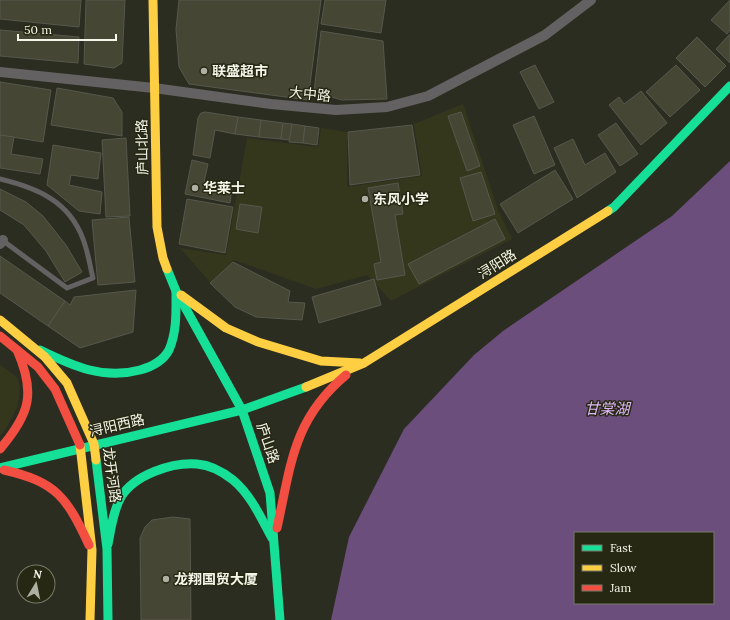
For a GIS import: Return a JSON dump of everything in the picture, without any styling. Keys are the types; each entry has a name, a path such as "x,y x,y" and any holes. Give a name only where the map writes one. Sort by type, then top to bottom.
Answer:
{"main road":[{"name":"庐山北路","path":"153,0 157,227 163,258 176,291"},
{"name":"浔阳路","path":"242,410 293,392 364,363 614,207 730,86"},
{"path":"176,291 226,328 258,342 322,361 364,363"},
{"path":"33,346 69,365 90,372 110,376 122,375 148,368 162,360 168,350 175,324 176,291"},
{"name":"庐山路","path":"176,291 242,410 270,493 280,620"},
{"name":"龙开河路","path":"0,320 45,357 67,383 94,444 107,549 108,620"},
{"name":"龙开河路","path":"0,336 38,367 55,389 81,448 92,550 90,620"},
{"path":"0,449 20,424 26,411 29,398 26,370 17,350"},
{"path":"274,542 293,454 303,425 329,389 364,363"},
{"name":"浔阳西路","path":"0,468 94,444 242,410"},
{"path":"107,549 116,509 121,497 130,485 140,478 177,466 194,464 209,466 234,481 250,501 274,542"},
{"path":"0,468 27,474 44,482 57,491 76,515 92,550"}],"street":[{"name":"大中路","path":"0,72 154,88 271,104 336,110 387,107 428,96 545,35 591,0"}],"lane":[{"path":"0,179 28,186 53,198 70,216 83,238 93,278 67,288 1,241"}],"shaded area":[{"name":"东风小学","path":"463,104 498,210 512,239 391,301 367,275 316,289 234,260 210,282 180,248 226,255 247,138 318,147 321,128 347,132 347,187 422,176 414,124"},
{"path":"0,365 17,377 20,388 18,406 7,427 0,436"}],"water":[{"name":"甘棠湖","path":"730,161 730,620 331,620 349,537 404,429 474,355 503,331 672,216"}],"building":[{"path":"0,0 81,0 79,27 0,19"},
{"path":"86,0 125,0 122,63 114,68 84,64"},
{"path":"179,0 321,0 308,100 189,84 179,67 176,29"},
{"path":"325,0 386,0 381,33 321,24"},
{"path":"730,0 730,30 727,34 711,20"},
{"path":"0,30 79,37 78,63 0,56"},
{"path":"321,31 383,41 387,99 342,100 314,92"},
{"path":"730,34 730,63 716,49"},
{"path":"697,37 726,66 705,87 676,58"},
{"path":"535,65 554,102 539,109 520,72"},
{"path":"676,65 700,90 670,117 646,92"},
{"path":"0,82 51,90 43,142 0,135"},
{"path":"57,88 113,98 122,112 122,136 51,125"},
{"path":"641,91 667,123 641,145 609,105 619,97 624,104"},
{"path":"205,112 238,117 235,134 215,130 210,158 193,155 198,118 201,113"},
{"path":"461,112 480,166 467,171 448,116"},
{"path":"534,116 555,165 534,174 513,125"},
{"path":"238,117 261,120 259,137 235,134"},
{"path":"261,120 283,123 281,139 259,137"},
{"path":"283,123 292,124 290,140 281,139"},
{"path":"616,123 638,154 620,166 598,135"},
{"path":"292,124 305,126 303,143 289,142"},
{"path":"412,125 420,175 350,185 348,132"},
{"path":"305,126 319,128 317,145 303,143"},
{"path":"0,135 14,137 11,154 43,159 40,174 0,168"},
{"path":"126,138 130,216 106,217 102,140"},
{"path":"573,139 585,165 605,153 616,172 577,198 554,148"},
{"path":"53,145 101,153 98,179 71,175 69,185 102,192 100,214 79,211 47,185"},
{"path":"192,160 208,164 204,182 232,187 230,203 185,194"},
{"path":"555,170 573,199 518,233 500,204"},
{"path":"481,172 495,214 473,221 460,178"},
{"path":"398,183 403,214 395,215 405,275 377,280 374,264 381,262 368,188"},
{"path":"0,189 26,202 43,216 66,245 82,272 65,282 46,251 24,225 0,210"},
{"path":"187,199 233,207 225,253 179,244"},
{"path":"240,204 262,207 258,233 236,229"},
{"path":"129,217 135,282 98,285 92,220"},
{"path":"495,219 505,239 419,284 408,264"},
{"path":"0,256 65,301 48,326 0,293"},
{"path":"233,262 290,291 288,302 305,303 302,320 256,317 235,307 210,283"},
{"path":"374,279 381,305 319,323 312,297"},
{"path":"136,290 133,332 80,348 48,326 65,301 70,305 74,297"},
{"name":"龙翔国贸大厦","path":"173,517 190,519 191,620 141,620 140,538 145,527 152,520"}],"traffic: fast":[{"path":"608,211 614,207 730,86"},
{"path":"167,269 176,291 242,410 270,493 280,620"},
{"path":"40,350 88,370 126,373 148,367 163,357 169,350 172,343 176,321 176,292"},
{"path":"0,468 242,410 306,387"},
{"path":"96,460 107,549 108,620"},
{"path":"108,544 116,508 127,489 144,476 165,468 187,464 197,464 211,467 233,480 250,500 272,538"}],"traffic: slow":[{"path":"153,0 157,227 163,258 167,269"},
{"path":"306,387 364,363 608,211"},
{"path":"181,295 226,328 258,342 321,361 360,363"},
{"path":"0,320 45,357 67,383 94,444 96,460"},
{"path":"80,445 92,550 90,620"}],"traffic: jam":[{"path":"0,336 38,367 55,389 80,445"},
{"path":"0,449 18,425 24,414 27,402 27,379 17,350"},
{"path":"277,528 291,464 297,444 305,426 315,409 328,392 346,375"},
{"path":"4,470 37,480 58,494 74,515 89,545"}],"place":[{"name":"联盛超市","path":"204,71"},
{"name":"华莱士","path":"195,188"},
{"name":"东风小学","path":"365,199"},
{"name":"龙翔国贸大厦","path":"166,579"}]}
